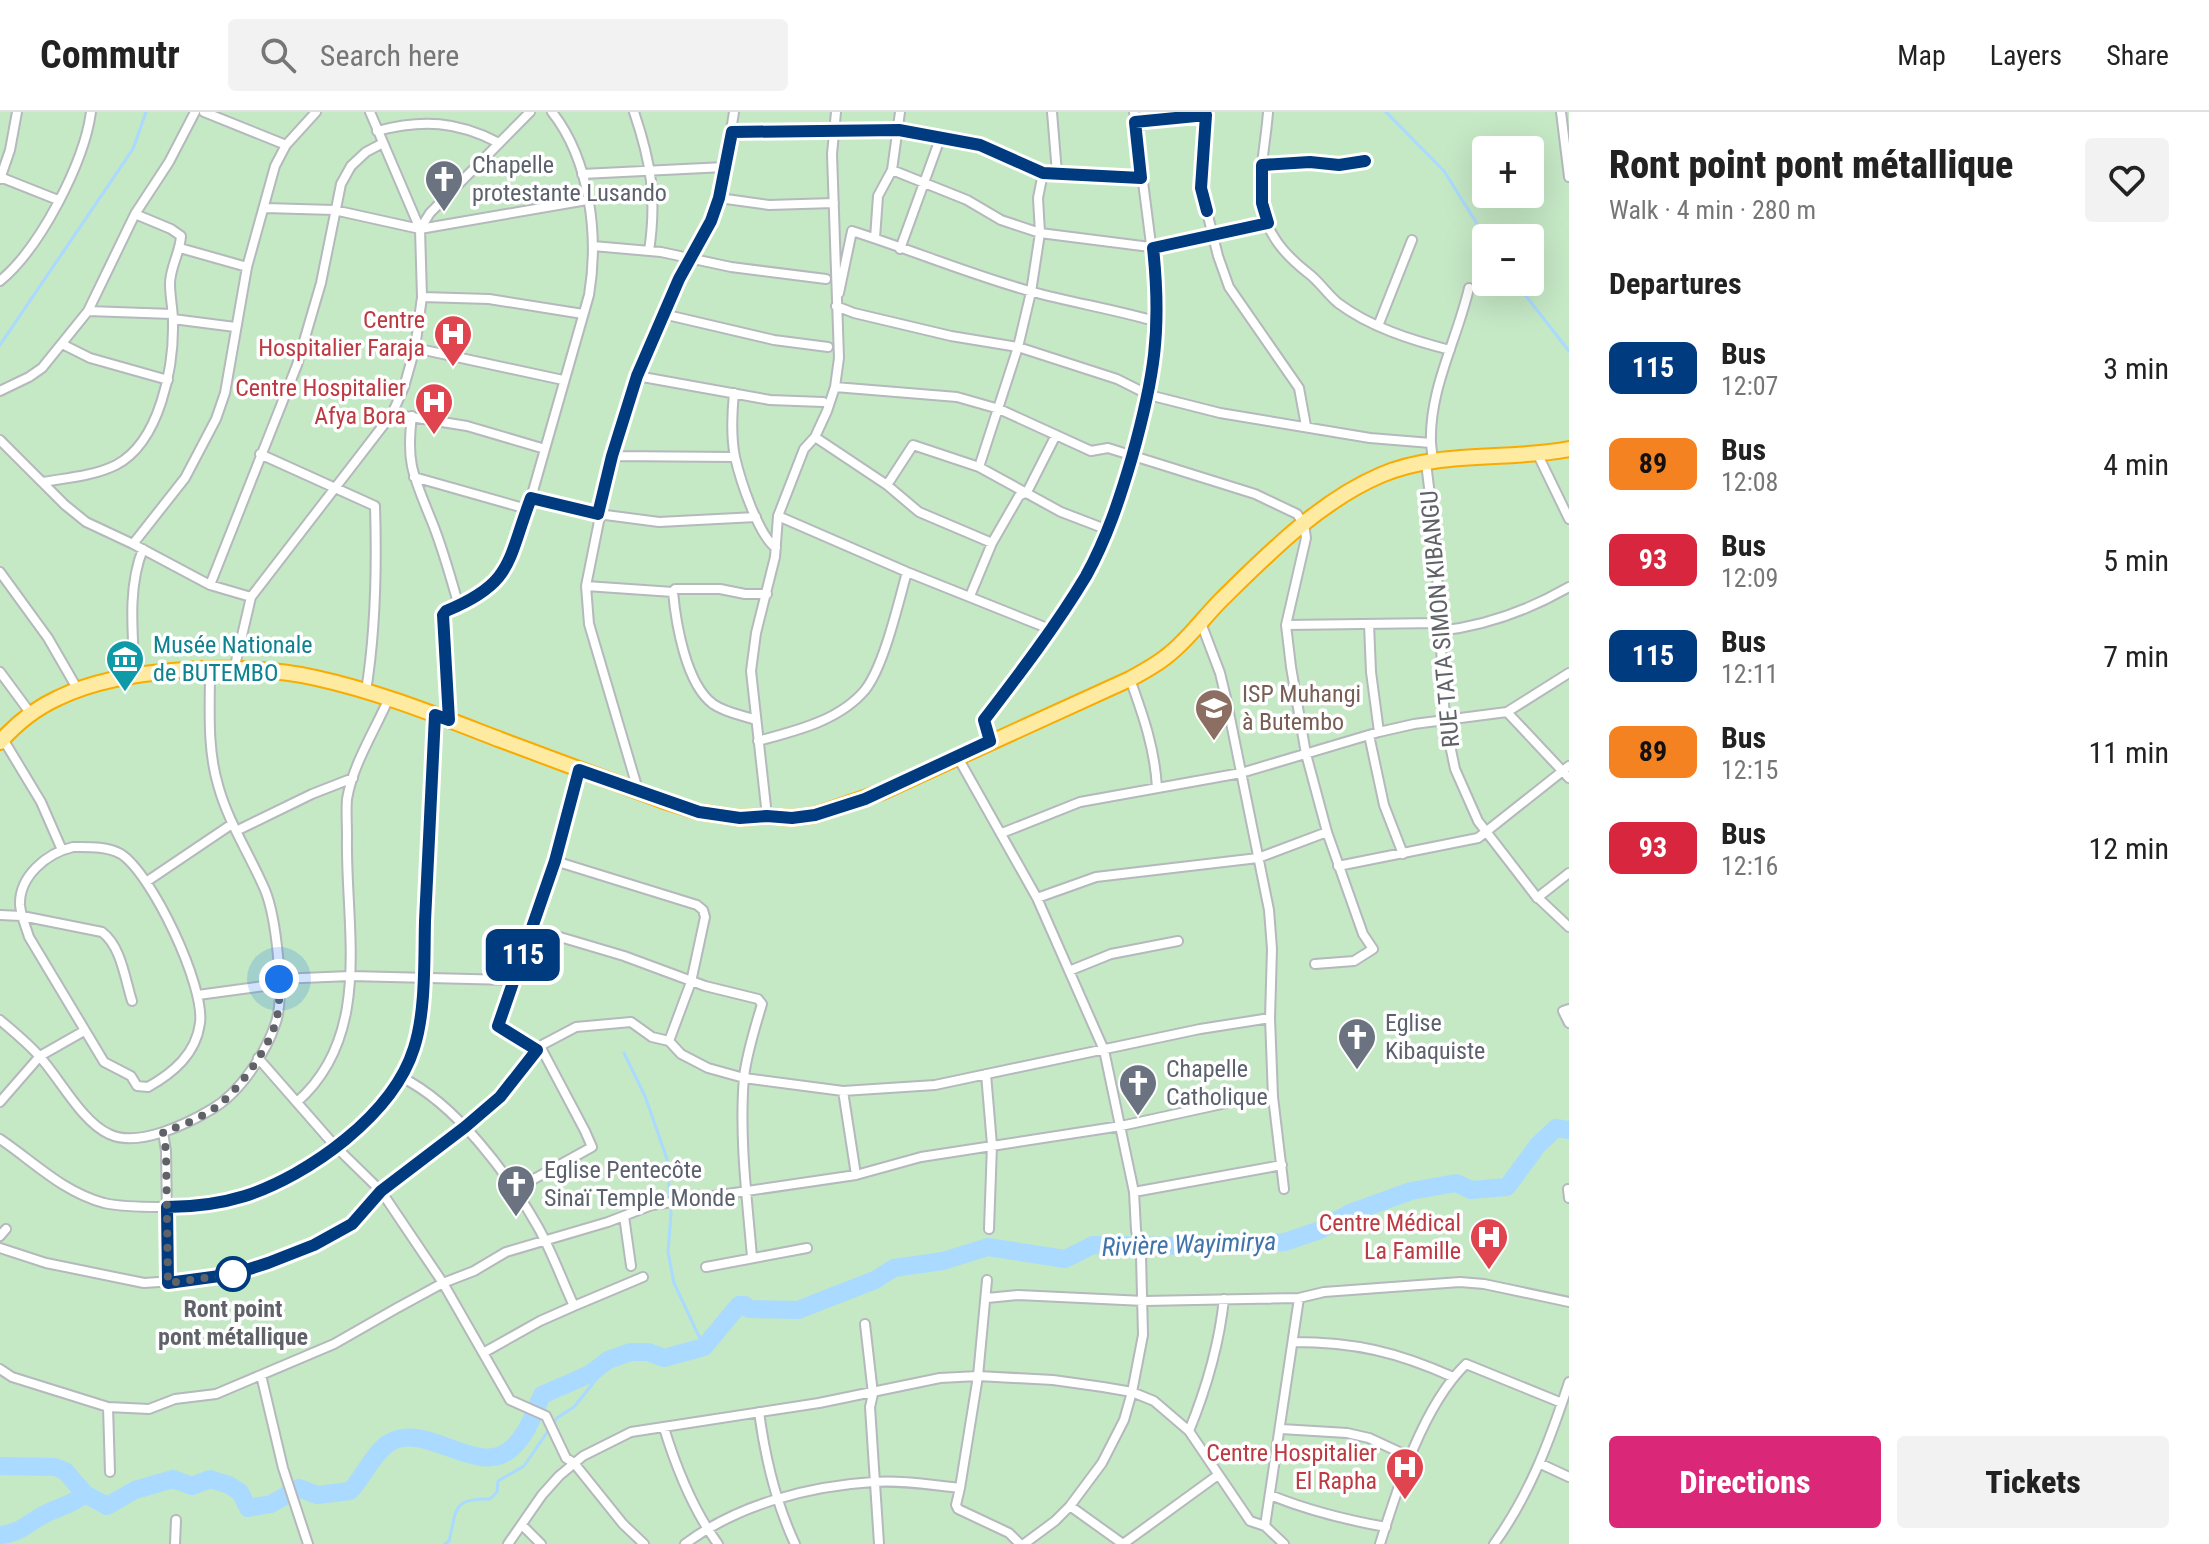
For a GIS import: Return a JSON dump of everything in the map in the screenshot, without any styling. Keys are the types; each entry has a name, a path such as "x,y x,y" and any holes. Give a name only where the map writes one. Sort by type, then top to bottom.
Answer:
{"highway":[{"path":"2,740 31,714 78,690 135,677 234,670 315,678 366,691 667,802 718,816 792,818 848,805 1130,679 1164,659 1304,524 1348,492 1381,475 1430,463 1538,455 1569,449"}],"street":[{"path":"17,112 10,150 0,178 58,200"},
{"path":"0,281 11,272 40,233 58,200 82,146 91,112"},
{"path":"0,391 42,368 88,311 135,214 169,162 195,112"},
{"path":"204,112 286,145"},
{"path":"133,544 185,478 216,419 225,393 247,267 275,166 286,145 316,112"},
{"path":"234,670 251,597 392,414 404,387 415,348 422,297 420,229 370,112"},
{"path":"420,229 430,213 530,112"},
{"path":"0,1139 58,1182 80,1194 114,1205 167,1207 218,1203 246,1195 297,1172 335,1146 370,1117 401,1077 414,1048 423,977 442,717 443,615 484,593 508,564 531,498 593,269 593,246 582,174 565,128 552,112"},
{"path":"634,112 650,169 654,219 649,251"},
{"path":"638,791 589,624 586,586 612,456 637,376 663,314 711,221 719,198 734,112"},
{"path":"767,816 751,671 756,633 776,548 778,516 804,449 815,437 835,387 839,358 833,133 836,112"},
{"path":"875,238 878,196 892,170 900,112"},
{"path":"1057,173 1052,112 1061,112"},
{"path":"1268,112 1262,165 1262,203 1281,249 1294,265 1310,274 1337,302 1378,326 1450,350"},
{"path":"1561,112 1569,174"},
{"path":"990,741 984,720 1052,630 1087,573 1108,530 1124,489 1149,395 1158,322 1153,248 1135,117 1206,113 1201,188 1212,235 1229,287 1299,388 1306,426"},
{"path":"377,131 406,124 437,122 467,128 499,143"},
{"path":"732,132 899,130 941,136 996,150 1043,173 1141,178"},
{"path":"900,249 941,136"},
{"path":"210,585 297,365 321,283 341,184 351,166 366,152 383,143"},
{"path":"1262,165 1310,162 1339,165 1365,161"},
{"path":"582,174 725,167"},
{"path":"892,170 967,200 1001,220 1040,233 1153,248 1268,223"},
{"path":"979,467 1018,347 1031,292 1040,233 1038,198 1043,173"},
{"path":"719,198 769,205 834,203"},
{"path":"265,208 334,210 420,229 587,200"},
{"path":"43,482 92,473 123,461 149,429 159,410 168,380 173,316 170,283 181,236 135,214"},
{"path":"836,306 852,231 1031,292 1158,322"},
{"path":"1378,326 1412,240"},
{"path":"593,246 649,251 731,267 826,279"},
{"path":"180,248 247,267"},
{"name":"RUE TATA SIMON KIBANGU","path":"1469,288 1433,404 1430,463 1438,627 1449,747 1461,789 1478,821 1537,898 1569,927"},
{"path":"422,297 489,299 583,314"},
{"path":"836,306 936,332 1018,347 1117,379 1149,395 1220,413 1370,438 1431,443"},
{"path":"88,311 173,316 235,327"},
{"path":"663,314 774,340 828,347"},
{"path":"62,344 90,358 168,380"},
{"path":"415,348 563,380"},
{"path":"637,376 770,400 823,402"},
{"path":"835,387 957,397 999,409 1091,451 1108,448 1255,494 1297,514 1304,524 1306,538 1286,625 1306,754 1338,866 1363,934 1373,949 1354,961 1315,964"},
{"path":"734,393 735,457 750,509 769,543 776,548"},
{"path":"392,414 467,426 545,449"},
{"path":"412,416 408,451 414,477 459,606"},
{"path":"970,596 992,543 1019,496 1027,492 1056,435"},
{"path":"815,437 887,485 919,512 992,543"},
{"path":"0,440 86,522 210,585 251,597"},
{"path":"887,485 913,445 979,467 1072,517 1108,530"},
{"path":"260,454 375,506 377,593 366,691"},
{"path":"1538,455 1569,519"},
{"path":"612,456 735,457"},
{"path":"414,477 527,509"},
{"path":"531,498 598,514 659,522 756,517"},
{"path":"778,516 1052,630"},
{"path":"135,677 133,613 136,566 143,549"},
{"path":"0,572 48,638 78,690"},
{"path":"758,741 825,720 864,691 877,668 907,572"},
{"path":"586,586 673,592 675,589 720,589 767,594"},
{"path":"1286,625 1469,628 1513,613 1569,587"},
{"path":"673,592 675,614 692,677 712,704 756,720"},
{"path":"1201,623 1220,673 1269,910 1273,1097 1284,1189"},
{"path":"1369,624 1374,733 1381,794 1403,854"},
{"path":"0,1020 40,1056 84,1113 108,1134 133,1137 181,1126 219,1105 258,1058 277,1021 279,982 276,937 266,892 234,828 218,785 212,758 210,670"},
{"path":"0,672 31,714"},
{"path":"1002,833 1066,806 1241,773 1414,724 1507,712 1569,673"},
{"path":"1130,679 1156,763 1157,788"},
{"path":"297,1102 326,1070 337,1049 349,1001 347,801 353,778 389,698"},
{"path":"1338,866 1478,838 1567,772 1507,712"},
{"path":"2,740 41,802 62,850"},
{"path":"957,756 1037,898 1104,1050 1134,1192 1141,1256 1143,1335 1124,1420 1102,1463 1070,1506 1033,1539 1016,1543 991,1523 958,1509 956,1505 978,1376 987,1280"},
{"path":"514,1190 527,1180 592,1147 538,1048 498,1026 555,861 579,770"},
{"path":"146,882 234,828 353,778"},
{"path":"1037,898 1096,877 1258,858 1327,832"},
{"path":"95,847 115,851 125,856 146,882 183,951 198,995 201,1021 188,1056 148,1087 137,1086 131,1076 104,1062 29,937 20,903 25,884 48,857 62,850 95,847"},
{"path":"555,861 697,905 703,910 705,917 691,982 669,1041"},
{"path":"1537,898 1569,873"},
{"path":"0,915 91,928 107,936 117,953 132,1001"},
{"path":"533,929 624,956 691,982 758,999 762,1004 744,1078 743,1140 752,1257"},
{"path":"1069,971 1111,954 1178,941"},
{"path":"198,995 279,982 350,976 515,980"},
{"path":"1569,1009 1563,1011 1569,1023"},
{"path":"0,1248 46,1263 107,1277 168,1283 234,1274 314,1245 352,1224 381,1191 500,1097 538,1048 576,1027 631,1022 652,1037 669,1041 681,1054 708,1068 744,1078 843,1091 935,1085 1200,1029 1270,1018"},
{"path":"0,1102 40,1056 84,1031"},
{"path":"258,1058 335,1146 381,1191 443,1283 510,1400 546,1416 566,1458 574,1463 623,1524 644,1544"},
{"path":"986,1074 992,1145 989,1229"},
{"path":"401,1077 465,1127 514,1190 544,1242 574,1306"},
{"path":"843,1091 856,1175"},
{"path":"0,1369 12,1377 108,1407 149,1409 175,1399 216,1394 334,1344 506,1252 660,1203 856,1175 921,1157 1121,1126 1231,1102 1273,1097"},
{"path":"163,1132 168,1283"},
{"path":"1134,1192 1282,1165"},
{"path":"1568,1189 1569,1198"},
{"path":"624,1216 631,1266"},
{"path":"706,1267 807,1248"},
{"path":"483,1353 540,1321 643,1277"},
{"path":"987,1298 1018,1295 1144,1301 1299,1298 1324,1292 1460,1282 1569,1302"},
{"path":"1265,1526 1299,1298"},
{"path":"1189,1431 1220,1340 1224,1299"},
{"path":"865,1324 873,1394 870,1407 879,1544"},
{"path":"1293,1342 1335,1342 1398,1354 1453,1377"},
{"path":"1380,1544 1423,1426 1453,1377 1466,1364 1562,1403"},
{"path":"261,1375 294,1508 308,1544"},
{"path":"508,1544 542,1495 574,1463 605,1443 631,1432 873,1394 940,1378 978,1376 1053,1380 1132,1392 1154,1401 1189,1431 1250,1521 1265,1526 1284,1544"},
{"path":"1494,1544 1515,1515 1541,1464 1569,1382"},
{"path":"108,1407 110,1472"},
{"path":"759,1412 778,1500 795,1544"},
{"path":"664,1428 675,1461 706,1528 718,1544"},
{"path":"1281,1429 1347,1433 1369,1438 1410,1457"},
{"path":"1541,1464 1569,1477"},
{"path":"1070,1506 1123,1544 1218,1475"},
{"path":"685,1544 706,1528 734,1515 778,1500 843,1485 916,1483 960,1488"},
{"path":"1270,1495 1354,1521 1386,1527"},
{"path":"175,1544 176,1520"},
{"path":"522,1525 541,1544"}],"green space":[{"path":"0,112 1569,112 1569,1544 0,1544"}],"waterway":[{"path":"0,345 133,149 146,112"},
{"path":"1386,112 1444,171 1477,224"},
{"path":"1526,296 1569,351"},
{"path":"624,1053 645,1096 667,1159 671,1214 668,1252 674,1283 704,1347"},
{"name":"Rivière Wayimirya","path":"0,1466 55,1467 65,1471 85,1494 107,1506 135,1490 173,1479 192,1486 210,1479 229,1485 240,1492 248,1508 271,1504 299,1488 317,1495 350,1491 383,1447 403,1438 418,1438 480,1457 494,1457 507,1452 524,1434 542,1395 590,1374 608,1360 631,1352 648,1352 664,1358 704,1347 739,1305 749,1309 798,1310 875,1280 894,1268 943,1261 988,1247 1065,1259 1093,1245 1210,1246 1285,1242 1320,1230 1350,1213 1411,1191 1456,1183 1471,1190 1507,1187 1538,1145 1556,1128 1569,1130"},
{"path":"445,1544 449,1541 458,1508 468,1501 490,1499 497,1492 498,1481 524,1466 557,1418 574,1407 617,1357"},
{"path":"0,1535 18,1530 85,1494"}],"bus line":[{"name":"115","path":"1207,211 1201,188 1206,115 1135,122 1141,178 1043,173 980,145 899,130 732,132 719,198 711,221 679,279 637,376 598,514 531,498 508,564 497,580 484,593 443,615 449,720 435,715 419,1024 414,1048 401,1077 370,1117 347,1138 297,1172 246,1195 218,1203 167,1207 168,1283 234,1274 337,1234 352,1224 381,1191 500,1097 518,1075 537,1050 498,1026 555,861 579,770 699,812 740,818 792,818 815,815 865,799 990,741 984,720 1052,630 1087,573 1124,489 1155,363 1158,322 1153,248 1268,223 1262,203 1262,165 1310,162 1339,165 1365,161"}],"place":[{"name":"Chapelle protestante Lusando","path":"444,213"},
{"name":"Centre Hospitalier Faraja","path":"453,368"},
{"name":"Centre Hospitalier Afya Bora","path":"434,436"},
{"name":"Musée Nationale de BUTEMBO","path":"125,693"},
{"name":"ISP Muhangi à Butembo","path":"1214,742"},
{"name":"Eglise Kibaquiste","path":"1357,1071"},
{"name":"Chapelle Catholique","path":"1138,1117"},
{"name":"Eglise Pentecôte Sinaï Temple Monde","path":"516,1218"},
{"name":"Centre Médical La Famille","path":"1489,1271"},
{"name":"Ront point pont métallique","path":"233,1274"},
{"name":"Centre Hospitalier El Rapha","path":"1405,1501"}],"route":[{"path":"233,1274 168,1283 163,1132 181,1126 219,1105 239,1084 258,1058 277,1021 279,979"}]}
